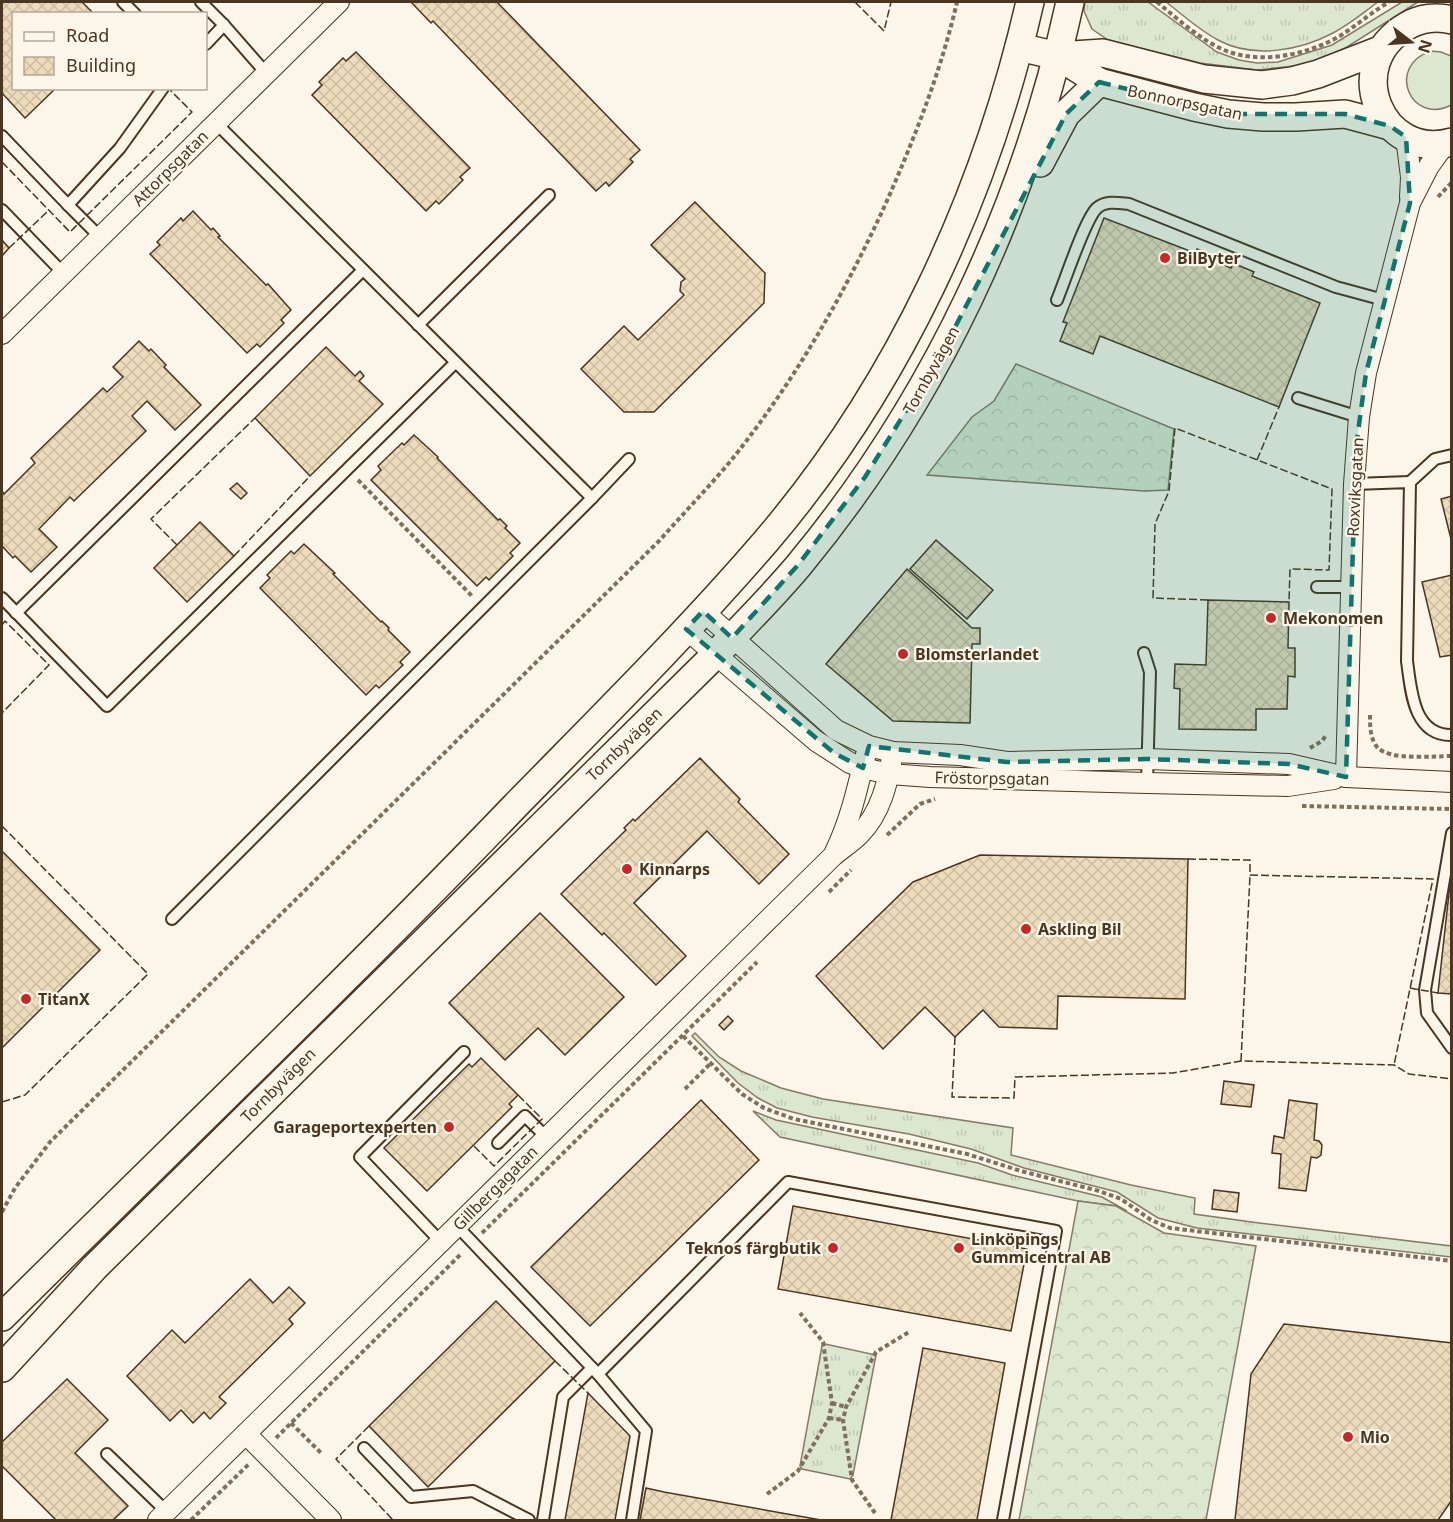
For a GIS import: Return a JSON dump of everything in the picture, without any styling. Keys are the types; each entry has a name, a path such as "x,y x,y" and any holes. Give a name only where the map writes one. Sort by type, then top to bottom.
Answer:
{"main road":[{"name":"Tornbyvägen","path":"2,1317 410,915 694,620 769,537 831,456 868,400 904,340 941,266 967,207 990,144 1019,48 1030,2"},
{"name":"Tornbyvägen","path":"2,1368 103,1259 723,646 798,565 865,477 905,417 940,356 988,259 1037,129 1058,56 1070,2"},
{"path":"1398,132 1377,104 1373,92 1375,65 1380,51 1395,32 1413,22 1441,13"},
{"name":"Bonnorpsgatan","path":"1019,48 1058,56 1103,53 1204,79 1262,85 1292,81 1318,74 1380,51"},
{"name":"Bonnorpsgatan","path":"1058,56 1099,82 1228,114 1296,117 1345,114 1398,132 1422,143 1448,143"},
{"path":"988,259 1066,114 1099,82"}],"street":[{"name":"Attorpsgatan","path":"2,334 339,2"},
{"name":"Roxviksgatan","path":"1398,132 1411,177 1410,203"},
{"name":"Roxviksgatan","path":"1346,777 1354,484 1359,417 1366,373 1410,203 1429,166 1448,143"},
{"name":"Fröstorpsgatan","path":"694,620 723,646 816,741 862,768 889,774 930,777 1287,786 1346,777"},
{"name":"Fröstorpsgatan","path":"723,646 836,730 868,746 893,752 960,755 1007,762 1148,759 1289,764 1346,777 1452,782"},
{"name":"Gillbergagatan","path":"833,856 845,832 868,746"},
{"name":"Gillbergagatan","path":"163,1516 833,856 860,834 881,801 893,752"},
{"path":"246,1434 327,1519"}],"lane":[{"path":"201,2 266,73"},
{"path":"207,43 224,25"},
{"path":"68,205 120,148 162,90"},
{"path":"216,123 592,498"},
{"path":"2,136 100,237"},
{"path":"418,325 549,195"},
{"path":"1057,300 1090,219 1098,207 1113,202 1130,204 1336,287 1384,300"},
{"path":"2,210 63,273"},
{"path":"16,613 363,270"},
{"path":"2,598 107,706 455,363"},
{"path":"1298,398 1359,417"},
{"path":"1354,484 1410,482 1435,459 1452,455"},
{"path":"172,919 629,459"},
{"path":"1410,482 1407,661 1410,688 1422,724 1432,732 1452,735"},
{"path":"1317,587 1352,587"},
{"path":"1144,653 1150,672 1147,783"},
{"path":"1452,833 1425,990 1427,1013 1452,1048"},
{"path":"441,1242 360,1158 464,1052"},
{"path":"498,1143 525,1116 547,1138"},
{"path":"543,1521 563,1397 595,1371 788,1182 1056,1231 1003,1521"},
{"path":"457,1226 595,1371 646,1431 632,1521"},
{"path":"364,1448 411,1497 473,1491 529,1521"},
{"path":"107,1454 163,1516"}],"path":[{"path":"2,1212 15,1188 50,1142 643,558 729,462 820,333 845,289 903,165 933,89 957,2"},
{"path":"1157,2 1212,44 1225,50 1257,57 1292,54 1317,46 1338,36 1389,2"},
{"path":"1436,200 1452,182"},
{"path":"347,469 483,607"},
{"path":"1370,712 1370,732 1377,747 1384,752 1403,756 1452,756"},
{"path":"884,838 920,804 940,799"},
{"path":"1298,806 1452,809"},
{"path":"826,895 859,862"},
{"path":"191,1521 760,960"},
{"path":"683,1036 742,1094 764,1107 794,1119 967,1154 1099,1191 1121,1199 1151,1221 1170,1228 1452,1261"},
{"path":"685,1089 711,1063"},
{"path":"767,1494 798,1471 829,1418 832,1403 823,1342 800,1312"},
{"path":"875,1514 852,1480 843,1420 846,1407 876,1352 909,1332"},
{"path":"832,1403 846,1407"},
{"path":"829,1418 843,1420"},
{"path":"291,1423 321,1454"}],"highlighted area":[{"path":"1099,82 1228,114 1345,114 1390,126 1406,137 1410,203 1366,373 1356,447 1346,777 1289,764 1147,759 1007,762 869,746 863,768 834,753 686,629 703,611 732,638 798,565 865,477 940,356 1066,114"}],"green space":[{"path":"1085,2 1148,2 1217,52 1239,60 1257,63 1278,62 1332,45 1402,2 1418,2 1347,47 1323,59 1304,65 1257,70 1200,63 1108,40 1092,29 1084,11"},
{"path":"1166,2 1378,2 1345,26 1320,39 1291,48 1261,51 1232,46 1218,40"},
{"path":"1431,51 1451,56 1451,105 1437,109 1425,108 1415,101 1409,92 1407,80 1409,69 1417,58"},
{"path":"1016,364 1174,429 1168,490 1144,491 927,475 972,417 994,401"},
{"path":"695,1033 719,1057 741,1071 781,1088 823,1099 1013,1128 1011,1155 1131,1185 1195,1198 1194,1214 1451,1246 1451,1257 1197,1228 1158,1218 1117,1192 1024,1168 971,1149 909,1134 812,1117 777,1108 758,1098 738,1083 692,1036"},
{"path":"753,1111 776,1120 978,1163 1012,1175 1102,1197 1127,1211 1116,1206 1078,1201 780,1137"},
{"path":"1078,1201 1116,1206 1164,1233 1256,1246 1206,1520 1019,1520"},
{"path":"825,1344 876,1355 853,1475 850,1479 802,1469 800,1466 822,1346"}],"building":[{"path":"2,2 82,2 92,12 12,12 12,90 54,90 25,118 2,93"},
{"path":"411,2 497,2 640,150 630,159 633,162 609,186 606,182 596,191 433,21 431,23"},
{"path":"356,52 470,168 460,177 463,180 439,204 436,201 426,211 312,95 322,85 319,82 343,58 346,61"},
{"path":"695,202 765,273 764,303 654,412 624,412 581,369 624,326 638,340 684,295 680,291 681,282 685,279 651,245"},
{"path":"193,211 211,230 213,228 220,236 218,237 266,285 268,284 291,310 281,320 284,323 260,347 257,344 247,353 150,254 160,245 157,242 181,218 183,221"},
{"path":"1104,218 1195,253 1197,249 1217,257 1215,261 1231,268 1233,263 1254,272 1252,276 1320,303 1279,407 1100,336 1093,354 1060,341 1067,323 1063,322"},
{"path":"2,240 9,248 2,256"},
{"path":"139,341 149,351 151,349 166,365 164,367 201,405 175,430 147,401 132,416 146,431 74,501 70,497 39,529 57,547 31,572 2,546 2,491 4,494 35,463 31,458 103,388 107,392 123,377 113,367"},
{"path":"326,347 355,376 360,371 364,376 359,381 383,404 310,476 255,418"},
{"path":"414,435 498,520 500,519 507,526 505,528 520,543 510,553 513,556 489,580 486,577 477,586 371,480 381,470 378,466"},
{"path":"237,483 247,493 241,499 230,489"},
{"path":"1452,496 1452,543 1441,499"},
{"path":"200,522 234,556 187,602 154,568"},
{"path":"936,540 993,590 967,619 910,569"},
{"path":"304,544 389,628 388,630 410,652 400,662 403,665 379,688 376,685 366,695 260,588 270,578 267,575 291,551 294,554"},
{"name":"Blomsterlandet","path":"907,569 972,628 980,628 980,644 972,644 970,723 893,721 826,664"},
{"path":"1452,575 1452,655 1440,657 1422,582"},
{"path":"1208,600 1289,602 1288,648 1295,648 1295,677 1288,676 1287,709 1256,709 1256,730 1179,729 1180,689 1174,688 1175,664 1206,665"},
{"name":"Kinnarps","path":"700,758 740,799 738,802 789,854 759,884 707,831 634,903 686,956 656,985 561,894 626,830 624,828 633,819 635,821"},
{"name":"TitanX","path":"2,853 100,950 2,1048"},
{"name":"Askling Bil","path":"980,855 1188,859 1185,999 1058,996 1057,1029 999,1027 983,1010 955,1037 925,1007 883,1049 816,976 913,882"},
{"path":"1452,866 1452,994 1438,993"},
{"path":"540,913 624,997 565,1055 538,1028 505,1060 449,1003"},
{"path":"728,1016 733,1021 724,1030 719,1025"},
{"name":"Garageportexperten","path":"481,1058 518,1095 509,1104 512,1107 427,1191 384,1148 469,1064 472,1067"},
{"path":"1224,1081 1254,1085 1251,1107 1221,1104"},
{"path":"701,1100 759,1160 590,1326 531,1267"},
{"path":"1289,1100 1317,1104 1314,1140 1319,1141 1322,1145 1321,1155 1317,1158 1311,1157 1306,1191 1279,1188 1281,1154 1272,1153 1274,1136 1284,1138"},
{"path":"1214,1190 1239,1193 1237,1212 1212,1209"},
{"path":"793,1206 1027,1249 1011,1331 778,1289"},
{"path":"250,1279 273,1303 289,1287 305,1303 289,1319 293,1324 219,1397 226,1403 210,1419 204,1412 193,1423 181,1410 170,1421 127,1376 172,1330 185,1343"},
{"path":"496,1301 555,1361 428,1487 369,1426"},
{"name":"Mio","path":"1284,1324 1452,1343 1452,1500 1438,1520 1235,1520 1251,1374"},
{"path":"923,1348 1005,1363 977,1520 891,1520"},
{"path":"67,1379 108,1420 75,1453 128,1506 113,1520 56,1520 2,1466 2,1442"},
{"path":"588,1393 630,1436 615,1520 565,1520"},
{"path":"646,1488 664,1492 821,1520 640,1520"}],"fence":[{"path":"855,2 884,31 891,2"},
{"path":"2,162 70,232 192,112 170,90"},
{"path":"9,248 49,210"},
{"path":"1257,460 1279,407"},
{"path":"177,545 151,519 255,418"},
{"path":"1208,600 1153,598 1155,524 1169,491 1175,428 1332,489 1329,570 1290,569 1289,602"},
{"path":"234,556 310,476"},
{"path":"2,625 5,621 49,665 2,713"},
{"path":"2,826 148,974 25,1095 2,1102"},
{"path":"1188,859 1250,860 1250,875 1433,879 1394,1065"},
{"path":"1241,1061 1250,875"},
{"path":"1410,988 1438,993"},
{"path":"955,1037 952,1097 1014,1098 1015,1077 1173,1073 1241,1061 1394,1065 1409,1074 1452,1079"},
{"path":"474,1146 494,1166 542,1119 518,1095"},
{"path":"555,1361 588,1393"},
{"path":"369,1426 336,1459 392,1519 390,1520"}],"place":[{"name":"BilByter","path":"1165,258"},
{"name":"Mekonomen","path":"1271,618"},
{"name":"Blomsterlandet","path":"903,654"},
{"name":"Kinnarps","path":"627,869"},
{"name":"Askling Bil","path":"1026,929"},
{"name":"TitanX","path":"26,999"},
{"name":"Garageportexperten","path":"449,1127"},
{"name":"Teknos färgbutik","path":"833,1248"},
{"name":"Linköpings Gummicentral AB","path":"959,1248"},
{"name":"Mio","path":"1348,1437"}]}
